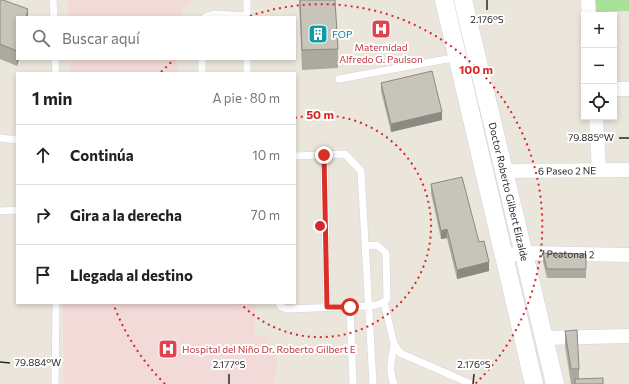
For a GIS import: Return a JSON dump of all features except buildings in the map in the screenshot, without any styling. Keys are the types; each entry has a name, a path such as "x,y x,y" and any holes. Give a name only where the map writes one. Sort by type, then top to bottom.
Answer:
{"street":[{"name":"Doctor Roberto Gilbert Elizalde","path":"444,0 534,384"},
{"path":"588,0 589,12"},
{"name":"Doctor Roberto Gilbert Elizalde","path":"465,8 525,253 554,384"},
{"path":"449,22 452,25 461,26 464,24 465,8"},
{"path":"457,53 458,46 467,42 474,48"},
{"path":"617,89 629,89"},
{"path":"596,120 600,170"},
{"name":"6 Paseo 2 NE","path":"504,171 629,170"},
{"name":"7 Peatonal 2","path":"504,254 629,255"},
{"path":"544,338 629,336"}],"lane":[{"path":"53,0 54,16"},
{"path":"208,16 214,14 247,16 247,0"},
{"path":"339,79 457,53"},
{"path":"55,60 56,72"},
{"path":"202,60 202,72"},
{"path":"247,60 247,72"},
{"path":"0,138 16,140"},
{"path":"296,156 345,154 361,171 373,384"},
{"path":"324,155 327,307"},
{"path":"0,211 16,210"},
{"path":"280,304 281,307 287,309 369,306 378,305 384,302 387,299 386,253 377,245 365,246"},
{"path":"384,302 394,344 400,353 471,384"},
{"path":"55,384 56,304"},
{"path":"350,307 353,384"},
{"path":"394,344 391,365 391,377 394,384"}],"shaded area":[{"path":"68,0 194,0 183,9 182,16 68,16"},
{"path":"70,60 178,60 177,72 71,72"},
{"name":"Hospital del Niño Dr. Roberto Gilbert E","path":"63,304 255,304 255,336 267,335 277,362 277,371 273,384 64,384"}],"green space":[{"path":"593,0 629,0 629,11 594,12"}],"place":[{"name":"Maternidad Alfredo G. Paulson","path":"381,29"},
{"name":"FOP","path":"318,34"},
{"name":"Hospital del Niño Dr. Roberto Gilbert E","path":"168,349"}],"route":[{"path":"324,155 327,307 350,307"}]}
